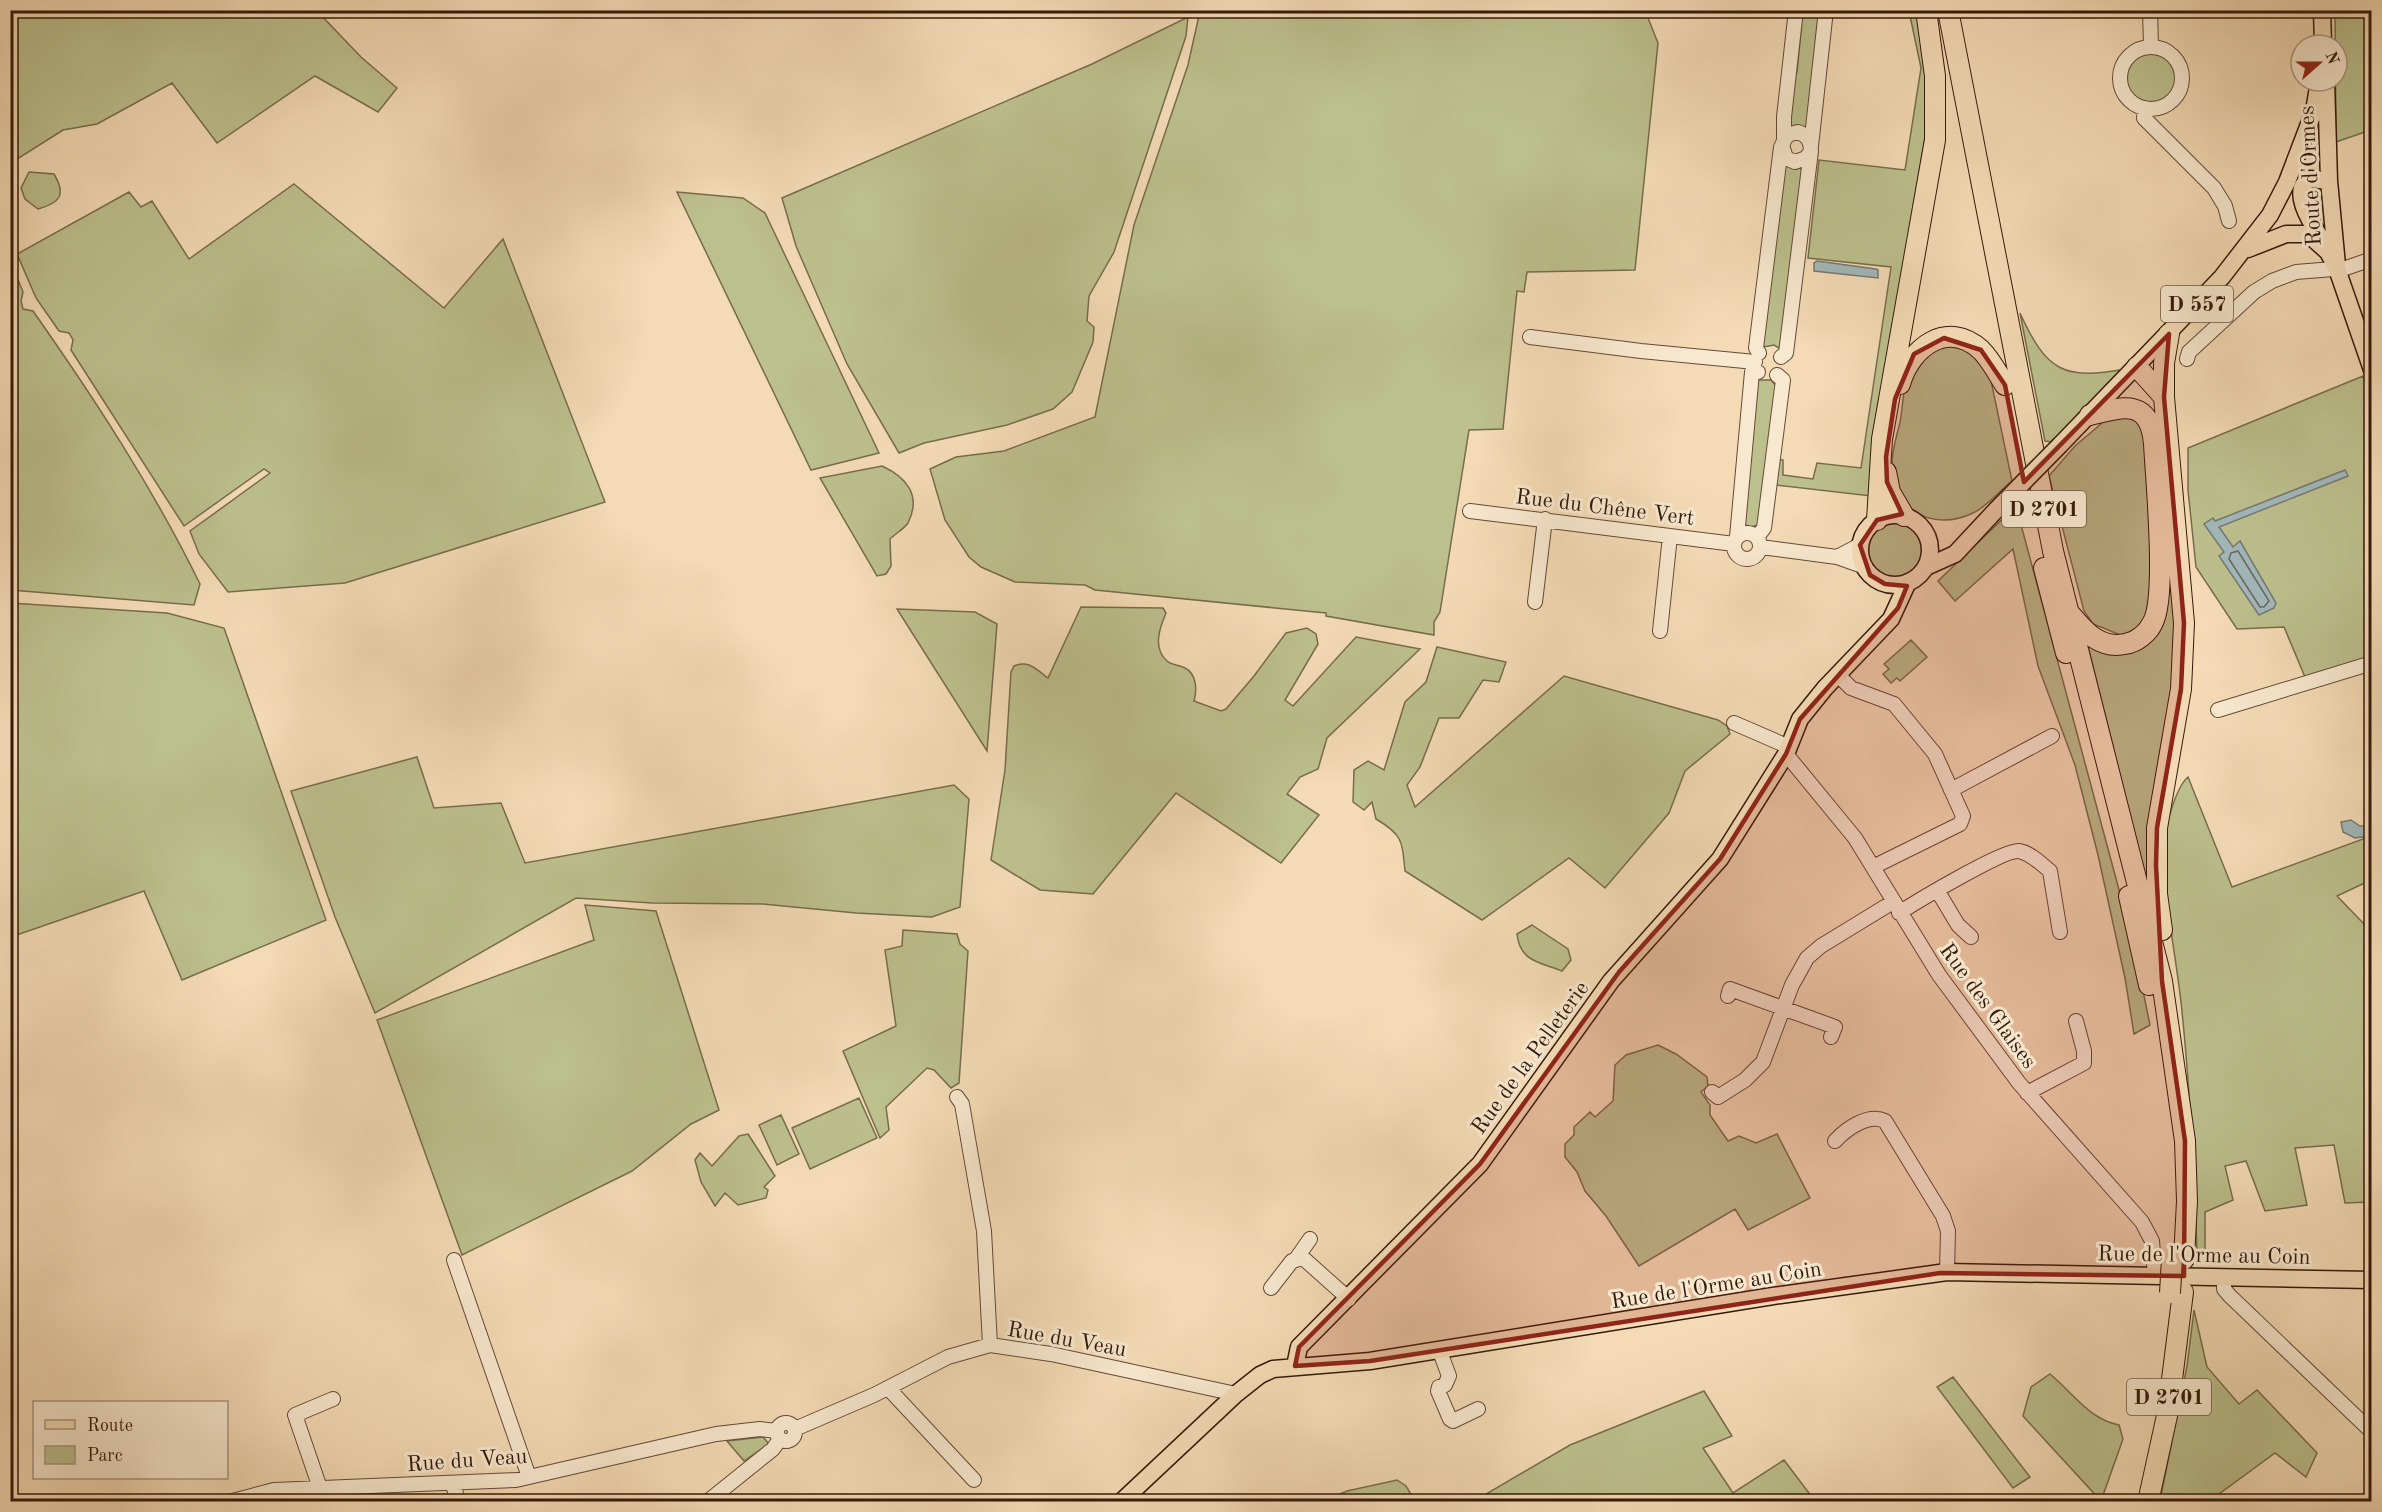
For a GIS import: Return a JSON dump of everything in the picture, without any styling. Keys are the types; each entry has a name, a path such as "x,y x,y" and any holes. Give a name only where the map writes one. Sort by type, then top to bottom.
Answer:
{"highway":[{"path":"1877,520 1882,439 1935,140 1936,87 1926,10"},
{"name":"D 2701","path":"1934,10 2005,385 2040,553 2124,875 2153,1000 2172,1141 2178,1259 2168,1411 2148,1502"},
{"name":"D 2701","path":"1947,10 2034,464 2069,613 2162,981 2185,1141 2187,1201 2178,1259"},
{"path":"1952,32 1954,10"},
{"path":"2162,981 2164,947 2157,894 2157,828 2181,689 2184,623 2164,397 2164,363 2169,334"},
{"path":"1904,516 1887,482 1886,457 1895,399 1907,364 1914,354 1923,346 1944,338 1970,343 1989,360 2005,385"},
{"path":"2137,367 2164,397"},
{"path":"2069,613 2094,639 2123,645 2144,634 2153,622 2160,591 2154,444 2150,421 2143,413 2127,407 2090,414"},
{"name":"D 2701","path":"2134,1502 2155,1410 2177,1292"}],"main road":[{"path":"2322,10 2323,33"},
{"name":"D 557","path":"1926,567 1949,558 1963,547 1996,509 2169,334 2244,251 2270,215 2290,175 2314,111 2317,93"},
{"name":"Route d'Ormes","path":"2326,93 2326,180 2337,269"},
{"path":"2326,180 2314,171 2290,175 2294,207 2308,234 2328,252"},
{"path":"2326,180 2306,181 2301,192 2308,215 2337,269 2372,370"},
{"path":"2244,251 2278,235 2308,234"},
{"path":"1895,515 1904,516 1920,526 1929,543 1930,555 1926,567 1908,582 1886,584 1877,580 1865,567 1860,545 1863,536 1877,520 1895,515"},
{"path":"1929,543 1946,549 1963,547"},
{"name":"Rue de la Pelleterie","path":"1295,1366 1299,1347 1480,1164 1611,981 1720,859 1784,752 1790,719 1825,688 1891,619 1908,582"},
{"path":"1886,584 1892,603 1891,619"},
{"name":"Rue de l'Orme au Coin","path":"1120,1502 1236,1394 1266,1371 1295,1366 1370,1361 1773,1296 1947,1272 2372,1280"}],"street":[{"path":"1776,375 1783,380 1764,528 1755,556 1746,560 1737,555 1736,540 1752,372 1758,362 1773,350 1781,357 1782,366 1776,375 1767,377 1758,362 1756,348 1783,142 1796,10"},
{"path":"1781,357 1786,353 1827,10"},
{"path":"2150,10 2151,46"},
{"path":"2144,113 2164,106 2172,100 2181,83 2181,73 2174,57 2167,51 2151,46 2141,48 2126,59 2120,76 2125,95 2214,188 2225,206 2229,221"},
{"path":"1798,132 1809,139 1811,148 1806,158 1795,162 1786,158 1783,142 1791,133 1798,132"},
{"path":"2187,359 2189,352 2254,292 2272,280 2296,272 2337,269 2372,259"},
{"path":"1530,337 1686,356 1758,362"},
{"name":"Rue du Chêne Vert","path":"1470,512 1545,519 1670,536 1736,540"},
{"path":"1535,602 1545,519"},
{"path":"1736,540 1749,532 1759,542 1837,557 1865,567"},
{"path":"1660,631 1670,536"},
{"path":"1837,557 1860,545"},
{"path":"2218,710 2372,663"},
{"path":"1838,675 1851,688 1894,704 1935,753 1963,816 1960,824 1873,867"},
{"path":"1734,723 1784,752"},
{"path":"1950,790 2052,736"},
{"name":"Rue des Glaises","path":"1784,752 1855,838 1939,975 2027,1093 2142,1222 2152,1241 2155,1275"},
{"path":"1712,1092 1718,1097 1755,1072 1763,1062 1801,966 1814,951 2008,854 2018,851 2027,854 2050,871 2060,932"},
{"path":"1937,890 1958,925 1971,938"},
{"path":"1728,996 1730,989 1835,1027 1832,1038"},
{"path":"2027,1093 2084,1063 2084,1051 2076,1021"},
{"path":"957,1097 962,1104 984,1231 992,1336 990,1345"},
{"path":"1835,1141 1841,1134 1865,1120 1879,1118 1885,1121 1943,1216 1948,1231 1947,1272"},
{"path":"1272,1288 1310,1239"},
{"path":"1296,1259 1307,1260 1349,1299"},
{"path":"454,1260 529,1477"},
{"path":"2224,1278 2224,1289 2230,1296 2372,1432"},
{"name":"Rue du Veau","path":"229,1502 274,1490 452,1483 529,1477 716,1434 760,1429 778,1435 782,1425 789,1424 797,1428 888,1388 948,1357 990,1345 1051,1354 1236,1394"},
{"path":"1439,1349 1449,1376 1445,1385 1439,1387 1438,1391 1450,1419 1453,1421 1478,1409"},
{"path":"888,1388 974,1480"},
{"path":"320,1488 295,1414 333,1399"},
{"path":"706,1502 773,1449 778,1435"},
{"path":"452,1483 459,1502"}],"highlighted area":[{"path":"2169,334 2164,397 2184,623 2181,689 2157,828 2156,865 2162,981 2185,1141 2184,1276 1940,1273 1370,1361 1295,1366 1299,1347 1480,1164 1619,972 1720,859 1786,754 1800,719 1898,608 1907,586 1885,584 1870,575 1860,545 1877,520 1902,514 1887,482 1886,457 1895,399 1914,354 1944,338 1981,350 2005,385 2024,482"}],"green space":[{"path":"11,10 317,11 361,57 397,88 378,112 315,76 217,143 172,83 97,124 63,130 11,163"},
{"path":"1631,10 1648,18 1658,43 1635,270 1527,272 1524,292 1517,291 1503,429 1469,430 1440,612 1434,622 1434,635 1326,616 1326,613 1095,590 1085,585 1015,582 981,567 969,557 945,520 930,469 956,457 1004,451 1095,417 1134,225 1188,65 1200,11"},
{"path":"1800,11 1825,11 1811,138 1786,133 1790,86 1797,72 1801,30 1798,28"},
{"path":"1909,11 1919,11 1931,101 1882,393 1871,496 1776,485 1778,459 1783,460 1783,475 1813,479 1817,463 1861,468 1891,267 1808,258 1819,160 1905,170 1921,68"},
{"path":"2335,11 2372,11 2371,130 2336,142 2336,93 2349,93 2349,33 2335,33"},
{"path":"1188,17 1186,36 1114,252 1089,296 1087,321 1094,327 1093,342 1072,392 1053,409 1007,425 924,443 899,453 847,364 796,246 782,198 1092,64"},
{"path":"2150,51 2160,53 2168,59 2174,67 2176,77 2174,87 2168,95 2160,101 2150,103 2140,101 2132,95 2126,87 2124,77 2126,67 2132,59 2140,53"},
{"path":"1784,162 1807,164 1784,351 1774,345 1758,348"},
{"path":"29,172 54,174 60,188 59,198 38,209 25,199 21,188"},
{"path":"294,184 444,308 503,239 605,502 345,583 228,592 199,554 190,531 270,473 264,469 184,526 71,350 73,340 69,333 59,331 36,298 17,254 129,192 141,207 152,201 189,259"},
{"path":"677,192 743,198 765,213 879,453 811,470"},
{"path":"11,262 23,292 21,301 23,309 33,311 78,377 143,478 182,548 200,584 194,605 11,590"},
{"path":"2020,313 2039,348 2049,360 2060,367 2072,372 2087,373 2126,369 2053,442 2045,441"},
{"path":"1958,344 1970,349 1989,371 2012,481 1973,513 1944,520 1918,514 1908,506 1894,482 1892,461 1905,383 1909,372 1924,355"},
{"path":"2363,376 2372,401 2371,658 2305,677 2284,627 2237,629 2196,567 2188,490 2188,448"},
{"path":"1758,380 1771,380 1778,388 1762,524 1751,527 1745,525 1754,388"},
{"path":"2137,417 2149,443 2151,602 2143,624 2123,636 2093,624 2084,611 2049,476 2075,446 2108,418"},
{"path":"882,466 904,481 909,488 913,504 908,523 890,539 891,566 886,574 877,576 820,478"},
{"path":"2162,485 2180,616 2150,896 2088,646 2129,653 2140,650 2150,643 2161,629 2168,593"},
{"path":"2016,506 2133,942 2150,1025 2134,1034 2125,978 2098,855 2075,765 2038,666 2013,549 1955,601 1938,581"},
{"path":"1895,520 1911,525 1919,533 1924,549 1919,565 1911,573 1895,578 1879,573 1871,565 1866,549 1871,533 1879,525"},
{"path":"10,603 167,613 224,628 326,920 182,980 144,891 11,937"},
{"path":"1081,607 1163,608 1166,613 1159,637 1162,656 1192,674 1196,687 1194,701 1221,711 1226,709 1254,676 1286,633 1307,628 1316,634 1318,644 1285,700 1293,706 1356,637 1420,649 1327,738 1318,769 1300,777 1287,794 1319,815 1281,863 1176,793 1093,894 1040,890 991,860 1005,770 1011,672 1014,666 1024,664 1032,666 1048,678"},
{"path":"897,609 975,612 997,624 987,751"},
{"path":"1911,640 1927,657 1900,681 1897,678 1891,683 1883,674 1889,669 1884,664"},
{"path":"1437,647 1506,662 1499,682 1483,680 1459,718 1439,718 1420,767 1407,785 1415,807 1564,676 1718,720 1727,726 1730,734 1685,771 1669,813 1605,888 1569,858 1482,920 1405,871 1402,846 1392,830 1376,819 1372,802 1364,810 1353,802 1354,770 1368,761 1384,770 1405,702 1426,682"},
{"path":"417,757 434,808 501,803 525,863 954,785 969,799 960,907 932,917 856,913 763,904 652,903 576,898 375,1013 335,917 291,791"},
{"path":"2188,777 2232,887 2371,836 2371,880 2337,896 2365,925 2371,924 2371,1202 2345,1203 2334,1145 2295,1148 2307,1205 2265,1211 2246,1161 2225,1166 2233,1200 2205,1212 2205,1251 2197,1252 2187,1064 2164,864 2166,828 2175,798"},
{"path":"585,905 656,911 719,1110 691,1124 632,1171 462,1255 377,1020 594,940"},
{"path":"1532,925 1568,949 1571,960 1562,971 1532,960 1522,950 1517,934"},
{"path":"903,930 957,934 960,944 968,951 959,1083 951,1088 934,1070 927,1068 886,1107 889,1130 880,1138 843,1051 896,1026 885,950 902,946"},
{"path":"1658,1045 1676,1054 1707,1077 1708,1086 1701,1092 1710,1105 1710,1115 1728,1141 1739,1136 1756,1143 1777,1134 1810,1198 1748,1230 1735,1209 1639,1266 1606,1216 1585,1191 1577,1172 1565,1157 1565,1144 1574,1135 1574,1127 1590,1112 1595,1117 1613,1101 1615,1065 1626,1055"},
{"path":"859,1098 877,1138 810,1169 792,1128"},
{"path":"781,1115 799,1154 777,1165 759,1125"},
{"path":"748,1134 775,1176 764,1187 768,1190 766,1198 738,1205 725,1193 715,1206 701,1182 695,1160 700,1153 712,1166 739,1136"},
{"path":"2194,1310 2207,1367 2239,1404 2257,1390 2317,1453 2306,1477 2275,1453 2215,1497 2217,1501 2160,1501 2187,1366"},
{"path":"2050,1374 2090,1411 2108,1422 2119,1425 2123,1439 2101,1501 2023,1416 2031,1387"},
{"path":"1953,1377 2030,1477 2013,1488 1937,1387"},
{"path":"1704,1391 1732,1436 1703,1448 1733,1493 1784,1460 1815,1501 1488,1501 1486,1494 1570,1445"},
{"path":"763,1437 769,1444 744,1461 727,1441"},
{"path":"1397,1480 1406,1486 1415,1501 1323,1501 1347,1491"}],"water":[{"path":"1817,261 1876,269 1878,278 1814,271 1814,263"},
{"path":"2345,470 2348,476 2219,527 2233,547 2240,541 2276,603 2274,608 2259,615 2219,556 2224,552 2204,524 2213,518 2215,521"},
{"path":"2351,820 2360,826 2369,826 2369,836 2355,838 2343,832 2341,822"}]}
